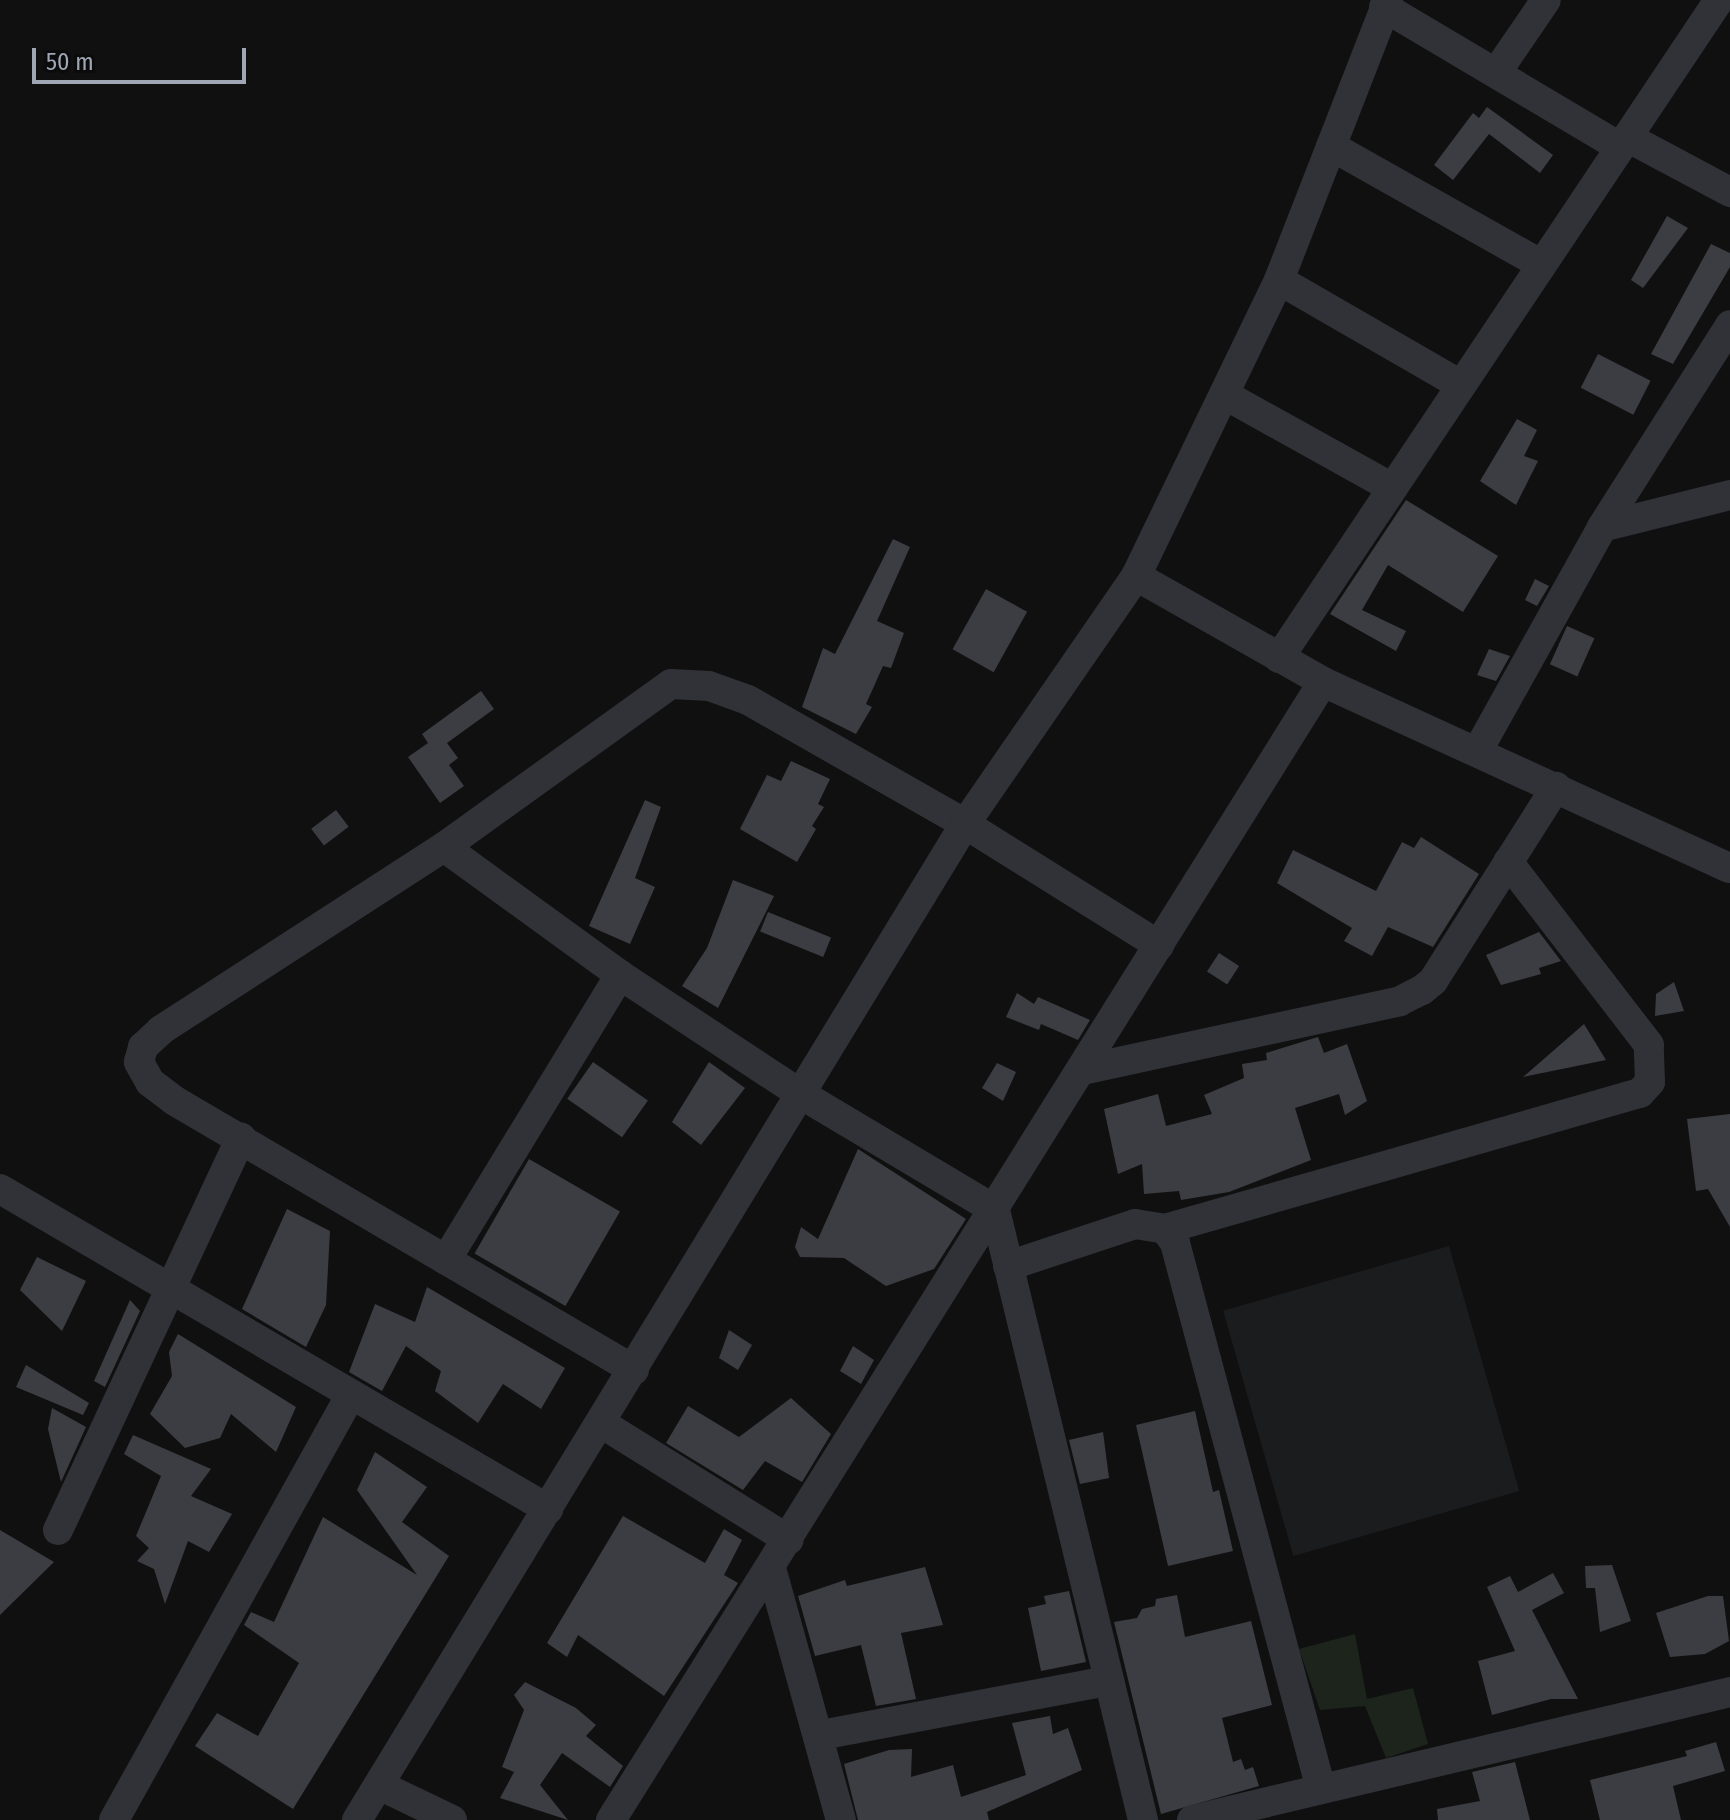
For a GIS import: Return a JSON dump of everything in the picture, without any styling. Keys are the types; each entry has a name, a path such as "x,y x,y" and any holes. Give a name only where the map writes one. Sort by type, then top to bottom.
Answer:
{"street":[{"path":"1496,73 1546,0"},
{"path":"1279,658 1719,0"},
{"path":"357,1820 965,824 1136,576 1227,396 1279,280 1386,4 1496,73 1624,142 1730,192"},
{"path":"1331,146 1542,265"},
{"path":"1279,280 1461,385"},
{"path":"1477,752 1602,527 1730,325"},
{"path":"1227,396 1392,488"},
{"path":"1602,527 1730,495"},
{"path":"1136,576 1323,682 1730,868"},
{"path":"611,1820 1323,682"},
{"path":"634,1370 150,1082 139,1062 143,1047 161,1030 444,847 671,684 691,683 748,700 965,824 1159,945"},
{"path":"1082,1070 1400,1001 1422,990 1556,787"},
{"path":"444,847 620,975 799,1093 995,1210 1106,1681 1143,1820"},
{"path":"1008,1266 1135,1224 1165,1229 1640,1093 1650,1082 1649,1045 1508,862"},
{"path":"446,1260 620,975"},
{"path":"58,1530 241,1138"},
{"path":"0,1189 548,1509"},
{"path":"1165,1229 1175,1243 1321,1789"},
{"path":"114,1820 351,1395"},
{"path":"601,1423 789,1540"},
{"path":"771,1568 821,1735 841,1820"},
{"path":"821,1735 1106,1681"},
{"path":"1192,1820 1730,1692"},
{"path":"379,1785 452,1820"}],"shaded area":[{"path":"1449,1246 1519,1491 1293,1556 1223,1311"},
{"path":"1355,1634 1367,1699 1413,1688 1428,1744 1386,1758 1365,1706 1320,1710 1299,1649"}],"building":[{"path":"1487,107 1553,155 1540,173 1489,134 1453,180 1434,165 1473,113 1479,118"},
{"path":"1667,216 1688,228 1643,288 1631,280"},
{"path":"1711,244 1730,253 1730,267 1673,364 1651,354"},
{"path":"1598,354 1651,381 1633,415 1581,388"},
{"path":"1517,419 1537,430 1524,456 1538,461 1516,505 1480,481"},
{"path":"1406,500 1498,556 1463,612 1388,565 1362,610 1406,631 1396,651 1330,614"},
{"path":"893,539 910,547 877,621 904,633 891,668 883,666 866,704 872,707 856,734 802,707 823,648 835,654"},
{"path":"1535,579 1549,586 1537,606 1525,600"},
{"path":"986,589 1027,612 994,672 953,649"},
{"path":"1567,626 1594,638 1577,677 1550,664"},
{"path":"1489,649 1510,656 1496,681 1477,675"},
{"path":"481,691 494,709 447,743 458,758 449,765 464,786 440,803 408,757 428,743 422,734"},
{"path":"791,761 830,779 818,804 824,807 812,826 816,829 797,862 740,829 767,775 781,781"},
{"path":"645,800 661,807 635,878 655,887 630,944 589,926"},
{"path":"336,810 349,827 324,845 311,829"},
{"path":"1421,837 1479,874 1433,947 1388,927 1372,956 1344,941 1352,928 1277,883 1293,850 1376,891 1402,842 1414,848"},
{"path":"733,880 774,896 718,1008 682,986 707,948"},
{"path":"768,912 831,937 823,957 760,931"},
{"path":"1539,932 1561,961 1539,968 1541,974 1501,985 1486,955"},
{"path":"1219,953 1239,966 1227,985 1207,971"},
{"path":"1674,982 1684,1011 1655,1016 1656,994"},
{"path":"1017,993 1034,1004 1038,997 1090,1020 1078,1040 1041,1024 1039,1030 1006,1017"},
{"path":"1584,1024 1606,1060 1523,1077"},
{"path":"1318,1037 1324,1053 1347,1044 1367,1101 1345,1115 1339,1094 1295,1108 1311,1160 1229,1192 1181,1200 1179,1191 1144,1194 1142,1164 1118,1174 1104,1109 1158,1094 1166,1126 1212,1114 1204,1095 1244,1078 1242,1064 1267,1060 1266,1053"},
{"path":"593,1062 648,1100 622,1137 567,1099"},
{"path":"709,1062 745,1088 701,1145 672,1122"},
{"path":"997,1063 1016,1072 1003,1101 982,1088"},
{"path":"1730,1114 1730,1227 1708,1189 1696,1191 1687,1119"},
{"path":"858,1149 966,1219 934,1269 886,1286 844,1258 800,1257 795,1247 801,1227 818,1239"},
{"path":"529,1159 620,1212 565,1306 475,1253"},
{"path":"287,1209 330,1231 326,1305 306,1347 242,1309"},
{"path":"37,1257 86,1281 62,1331 20,1290"},
{"path":"427,1287 565,1368 541,1409 503,1384 478,1423 435,1391 441,1371 406,1346 382,1391 349,1372 375,1304 415,1322"},
{"path":"130,1300 140,1311 105,1387 94,1381"},
{"path":"729,1330 752,1345 738,1370 719,1358"},
{"path":"178,1334 296,1407 276,1452 231,1414 220,1438 185,1448 150,1414 172,1376 169,1352"},
{"path":"853,1346 874,1360 861,1384 840,1371"},
{"path":"26,1365 89,1403 83,1415 16,1387"},
{"path":"791,1398 831,1434 802,1482 765,1461 743,1490 666,1443 688,1406 739,1437"},
{"path":"52,1408 86,1427 61,1482 48,1429"},
{"path":"1195,1411 1213,1492 1219,1490 1233,1551 1168,1566 1136,1425"},
{"path":"1103,1432 1109,1478 1080,1484 1069,1440"},
{"path":"133,1435 211,1469 191,1496 232,1514 209,1552 188,1541 165,1604 154,1569 137,1561 149,1548 136,1536 161,1476 124,1454"},
{"path":"375,1452 427,1487 402,1522 449,1556 293,1809 195,1746 217,1713 258,1736 299,1663 244,1625 251,1612 274,1622 323,1517 417,1575 357,1490"},
{"path":"623,1516 705,1563 724,1529 742,1540 724,1575 738,1583 664,1696 578,1635 567,1657 547,1643"},
{"path":"0,1530 54,1562 0,1615"},
{"path":"1612,1565 1631,1621 1600,1632 1595,1588 1586,1588 1585,1566"},
{"path":"925,1567 943,1625 901,1633 916,1699 876,1706 861,1645 815,1656 798,1596 845,1580 847,1586"},
{"path":"1553,1573 1564,1593 1532,1610 1578,1699 1551,1699 1492,1715 1478,1661 1515,1651 1487,1587 1510,1576 1518,1592"},
{"path":"1069,1591 1086,1662 1041,1671 1028,1608 1046,1604 1044,1596"},
{"path":"1177,1595 1185,1637 1251,1621 1272,1705 1222,1718 1233,1762 1241,1759 1245,1770 1253,1767 1259,1786 1161,1814 1114,1622 1137,1618 1142,1609 1155,1606 1156,1599"},
{"path":"1708,1596 1723,1596 1729,1641 1705,1654 1670,1657 1656,1613"},
{"path":"525,1682 576,1708 596,1725 586,1736 623,1766 610,1787 562,1753 540,1785 568,1820 500,1798 514,1772 502,1767 524,1710 514,1695"},
{"path":"1050,1716 1053,1734 1068,1728 1082,1770 987,1812 989,1820 858,1820 844,1764 889,1750 912,1749 911,1777 953,1765 961,1797 1026,1775 1012,1723"},
{"path":"1716,1742 1725,1771 1673,1786 1681,1820 1600,1820 1590,1780 1687,1756 1685,1751"},
{"path":"1515,1762 1530,1820 1438,1820 1437,1809 1480,1801 1472,1772"}]}
